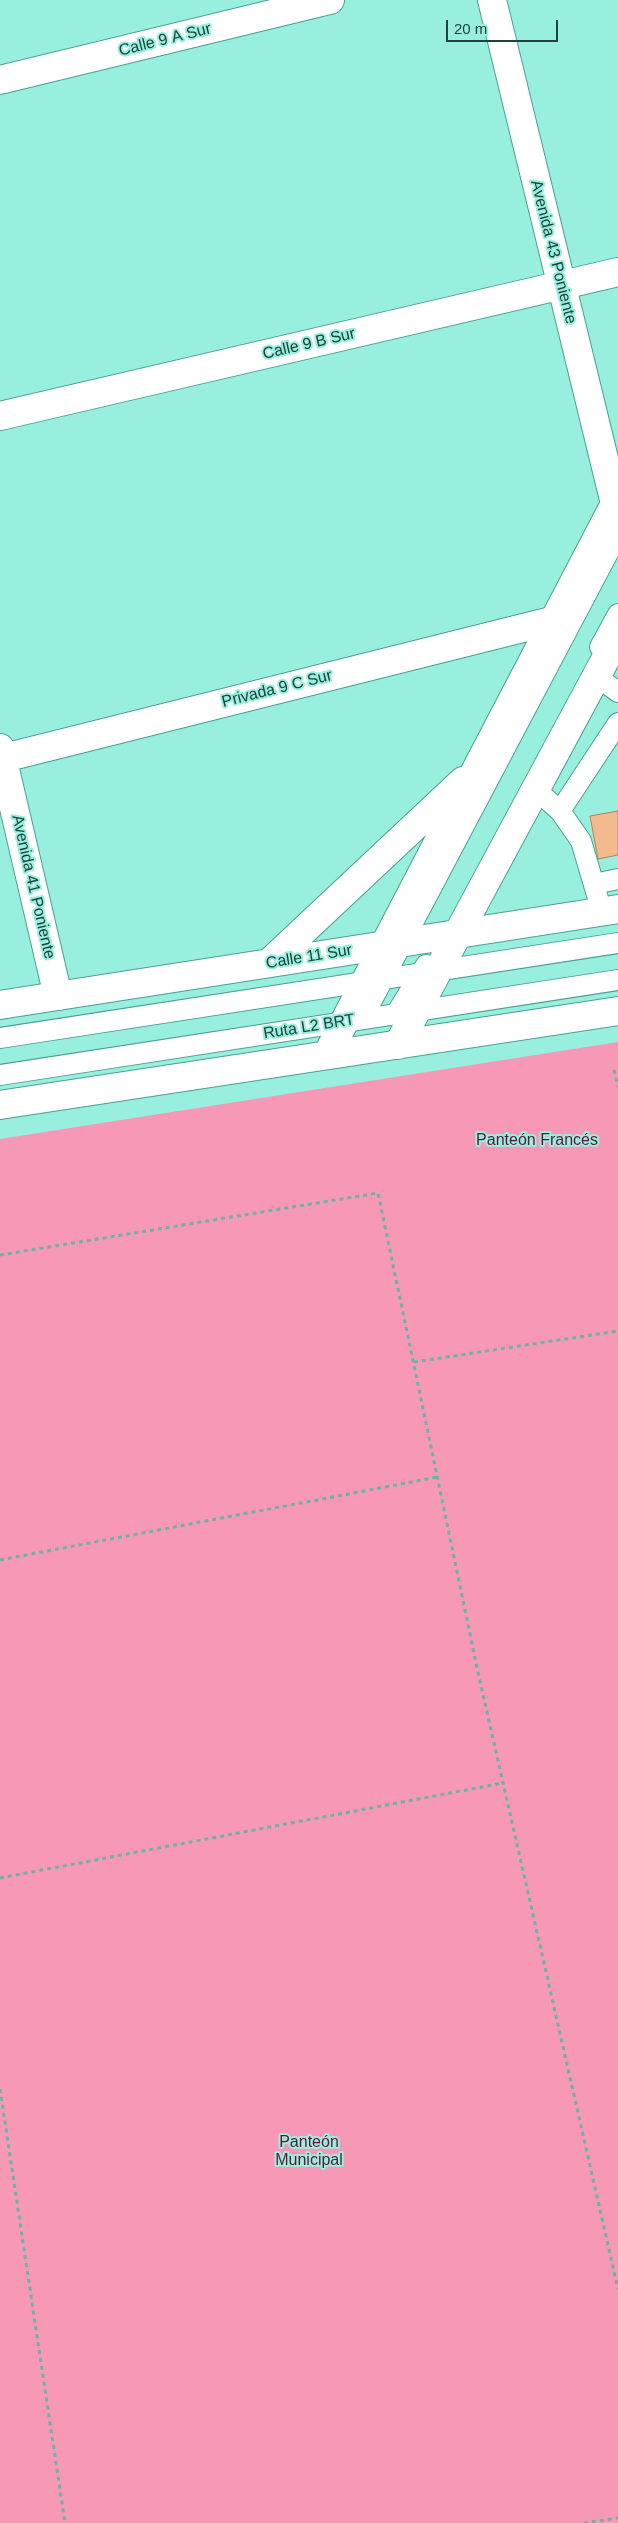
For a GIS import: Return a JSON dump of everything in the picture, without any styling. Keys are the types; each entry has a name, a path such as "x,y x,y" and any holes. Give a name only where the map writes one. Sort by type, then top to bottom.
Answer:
{"main road":[{"name":"Calle 9 A Sur","path":"0,80 330,0"},
{"name":"Avenida 43 Poniente","path":"492,0 561,286 616,501"},
{"name":"Calle 9 B Sur","path":"0,416 618,272"},
{"path":"327,1055 353,1021 394,943 481,764 616,501"},
{"name":"Privada 9 C Sur","path":"1,755 555,620"},
{"path":"398,1045 406,1012 536,790 618,636"},
{"name":"Avenida 41 Poniente","path":"1,755 58,996"},
{"path":"269,963 481,764"},
{"name":"Calle 11 Sur","path":"0,1005 610,910"},
{"path":"0,1105 618,1011"}],"lane":[{"path":"394,943 618,534"},
{"path":"451,934 618,614"},
{"path":"596,676 618,692"},
{"path":"560,811 618,723"},
{"path":"536,790 560,811 581,841 594,884 610,910"},
{"path":"594,884 618,879"},
{"path":"0,1038 618,943"},
{"name":"Ruta L2 BRT","path":"0,1075 618,980"}],"path":[{"path":"614,1070 618,1087"},
{"path":"0,1255 378,1192 503,1783 618,2289"},
{"path":"414,1362 618,1331"},
{"path":"0,1560 438,1477"},
{"path":"0,1878 503,1783"},
{"path":"0,2089 65,2523"},
{"path":"584,2523 618,2518"}],"green space":[{"name":"Panteón Municipal","path":"618,1042 618,2523 0,2523 0,1139"}],"building":[{"path":"618,811 618,855 598,859 590,816"}],"park label":[{"name":"Panteón Francés","path":"537,1141"}]}
